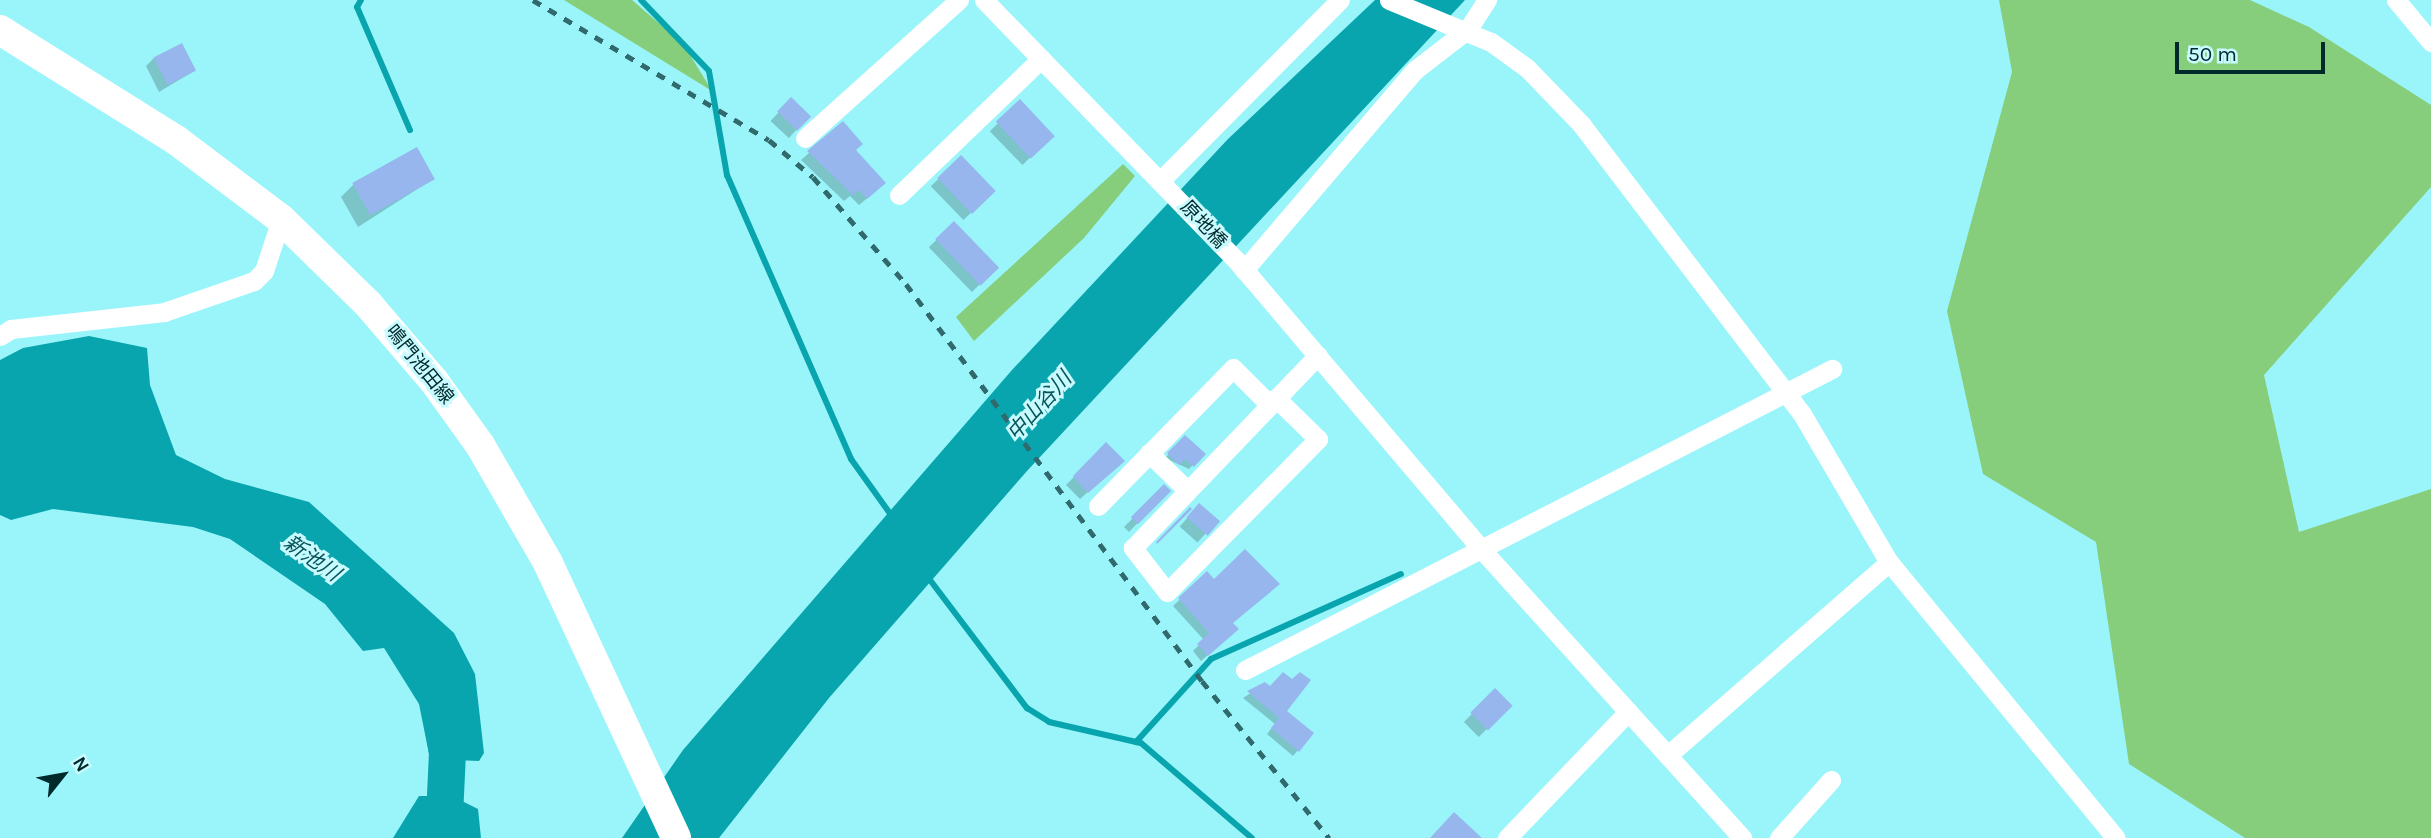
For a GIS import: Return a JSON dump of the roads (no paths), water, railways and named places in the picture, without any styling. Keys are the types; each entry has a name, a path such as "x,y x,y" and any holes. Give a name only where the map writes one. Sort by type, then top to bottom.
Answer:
{"main road":[{"name":"鳴門池田線","path":"0,30 176,140 281,219 368,304 480,445 548,563 676,838"}],"street":[{"path":"805,138 959,0"},
{"name":"原地橋","path":"984,0 1241,265 1483,551 1742,838"},
{"path":"1165,184 1340,0"},
{"path":"1389,0 1461,27 1527,68 1581,124 1788,395 1889,562 2116,838"},
{"path":"1241,265 1415,70 1487,0"},
{"path":"2396,0 2431,42"},
{"path":"899,195 1041,59"},
{"path":"0,336 11,329 164,312 254,281 264,271 281,219"},
{"path":"1098,506 1233,368 1273,401 1318,439 1167,592 1133,548 1273,401 1318,355"},
{"path":"1245,670 1788,395 1832,369"},
{"path":"1149,453 1188,491"},
{"path":"1668,755 1889,562"},
{"path":"1507,838 1628,712"},
{"path":"1779,838 1831,780"}],"water":[{"name":"中山谷川","path":"1375,0 1465,0 1027,471 829,698 719,838 622,838 683,750 1012,370 1228,139"},
{"path":"89,336 147,348 150,385 176,455 225,479 309,502 454,633 475,674 484,753 479,761 430,759 419,704 384,648 363,651 325,604 230,539 193,527 53,509 11,520 0,515 0,360 23,348"},
{"path":"419,796 452,796 478,809 481,838 393,838"}],"waterway":[{"path":"361,0 357,7 410,130"},
{"path":"641,0 709,71 727,175 851,459 894,519"},
{"path":"1136,742 1211,659 1401,574"},
{"path":"927,576 1027,708 1049,722 1141,743 1252,838"},
{"name":"新池川","path":"440,711 447,752 443,838"}],"railway":[{"path":"533,0 769,140 813,177 906,284 1202,681 1329,838"}]}
